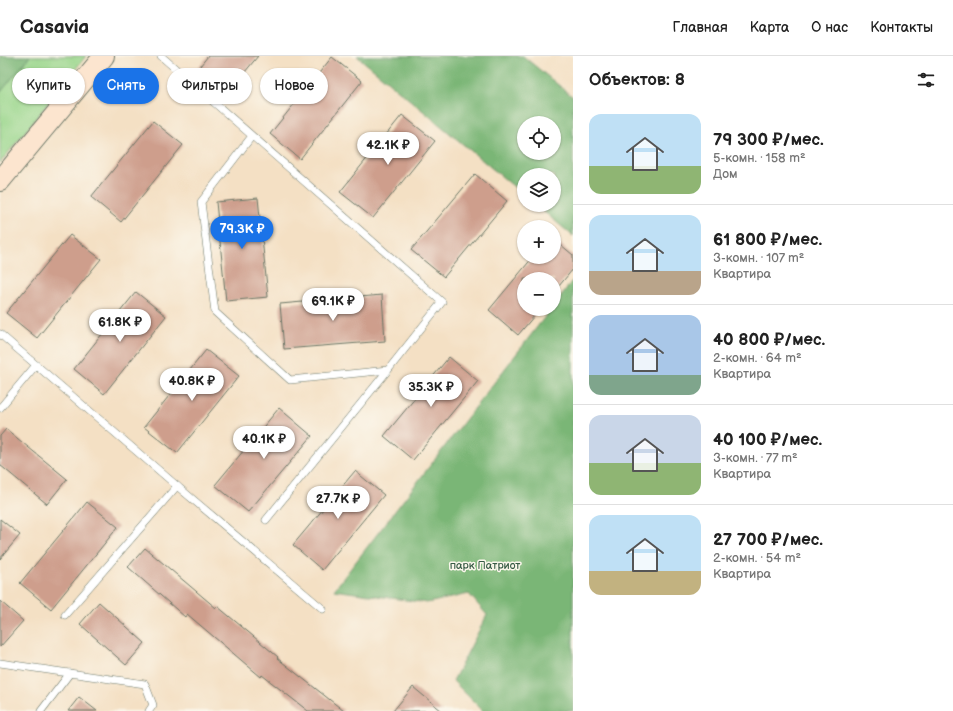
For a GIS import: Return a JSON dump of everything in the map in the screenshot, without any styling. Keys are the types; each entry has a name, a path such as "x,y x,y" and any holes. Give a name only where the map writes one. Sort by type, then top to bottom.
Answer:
{"street":[{"path":"0,181 104,56"}],"lane":[{"path":"161,56 442,302 266,520"},
{"path":"252,136 201,202 215,312 290,380 388,370"},
{"path":"0,334 323,609"},
{"path":"0,408 36,365"},
{"path":"65,615 177,486"},
{"path":"0,663 145,684 153,706 149,711"},
{"path":"41,711 70,673"}],"green space":[{"path":"0,56 30,56 20,68 12,68 12,78 0,93"},
{"path":"30,56 86,56 76,68 20,68"},
{"path":"357,56 523,56 573,97 573,236 561,226 561,220 554,220 544,212 561,212 561,168 517,168 517,189"},
{"path":"12,78 12,104 47,104 0,163 0,93"},
{"name":"парк Патриот","path":"573,280 573,711 483,711 453,681 487,615 469,594 427,603 334,590 546,316 561,316 561,296"}],"building":[{"path":"208,56 258,56 248,68 198,68"},
{"path":"332,57 362,81 300,159 270,134 294,104 328,104 328,68 323,68"},
{"path":"402,115 435,141 373,218 340,192"},
{"path":"153,121 183,145 121,222 91,197"},
{"path":"475,174 507,201 444,277 411,250"},
{"path":"258,198 268,297 226,301 216,202"},
{"path":"70,235 101,259 37,338 6,313"},
{"path":"561,245 573,255 573,269 561,284 561,272 521,272 527,264 561,264"},
{"path":"517,276 517,316 534,316 518,335 489,310"},
{"path":"136,292 166,316 104,394 74,369"},
{"path":"382,295 385,341 284,349 280,304"},
{"path":"206,350 239,376 177,453 144,427"},
{"path":"449,357 478,381 413,460 384,436"},
{"path":"279,408 312,436 248,512 215,485"},
{"path":"6,429 67,479 47,504 0,465 0,436"},
{"path":"355,471 384,495 322,570 293,545"},
{"path":"87,502 118,527 51,609 20,583"},
{"path":"0,519 20,535 0,559"},
{"path":"145,548 216,608 217,606 278,657 277,658 344,711 308,711 262,675 261,677 187,614 185,617 128,567"},
{"path":"0,601 23,621 0,647"},
{"path":"99,602 145,643 126,665 80,624"},
{"path":"413,687 442,711 393,711"},
{"path":"79,697 97,711 68,711"}]}
